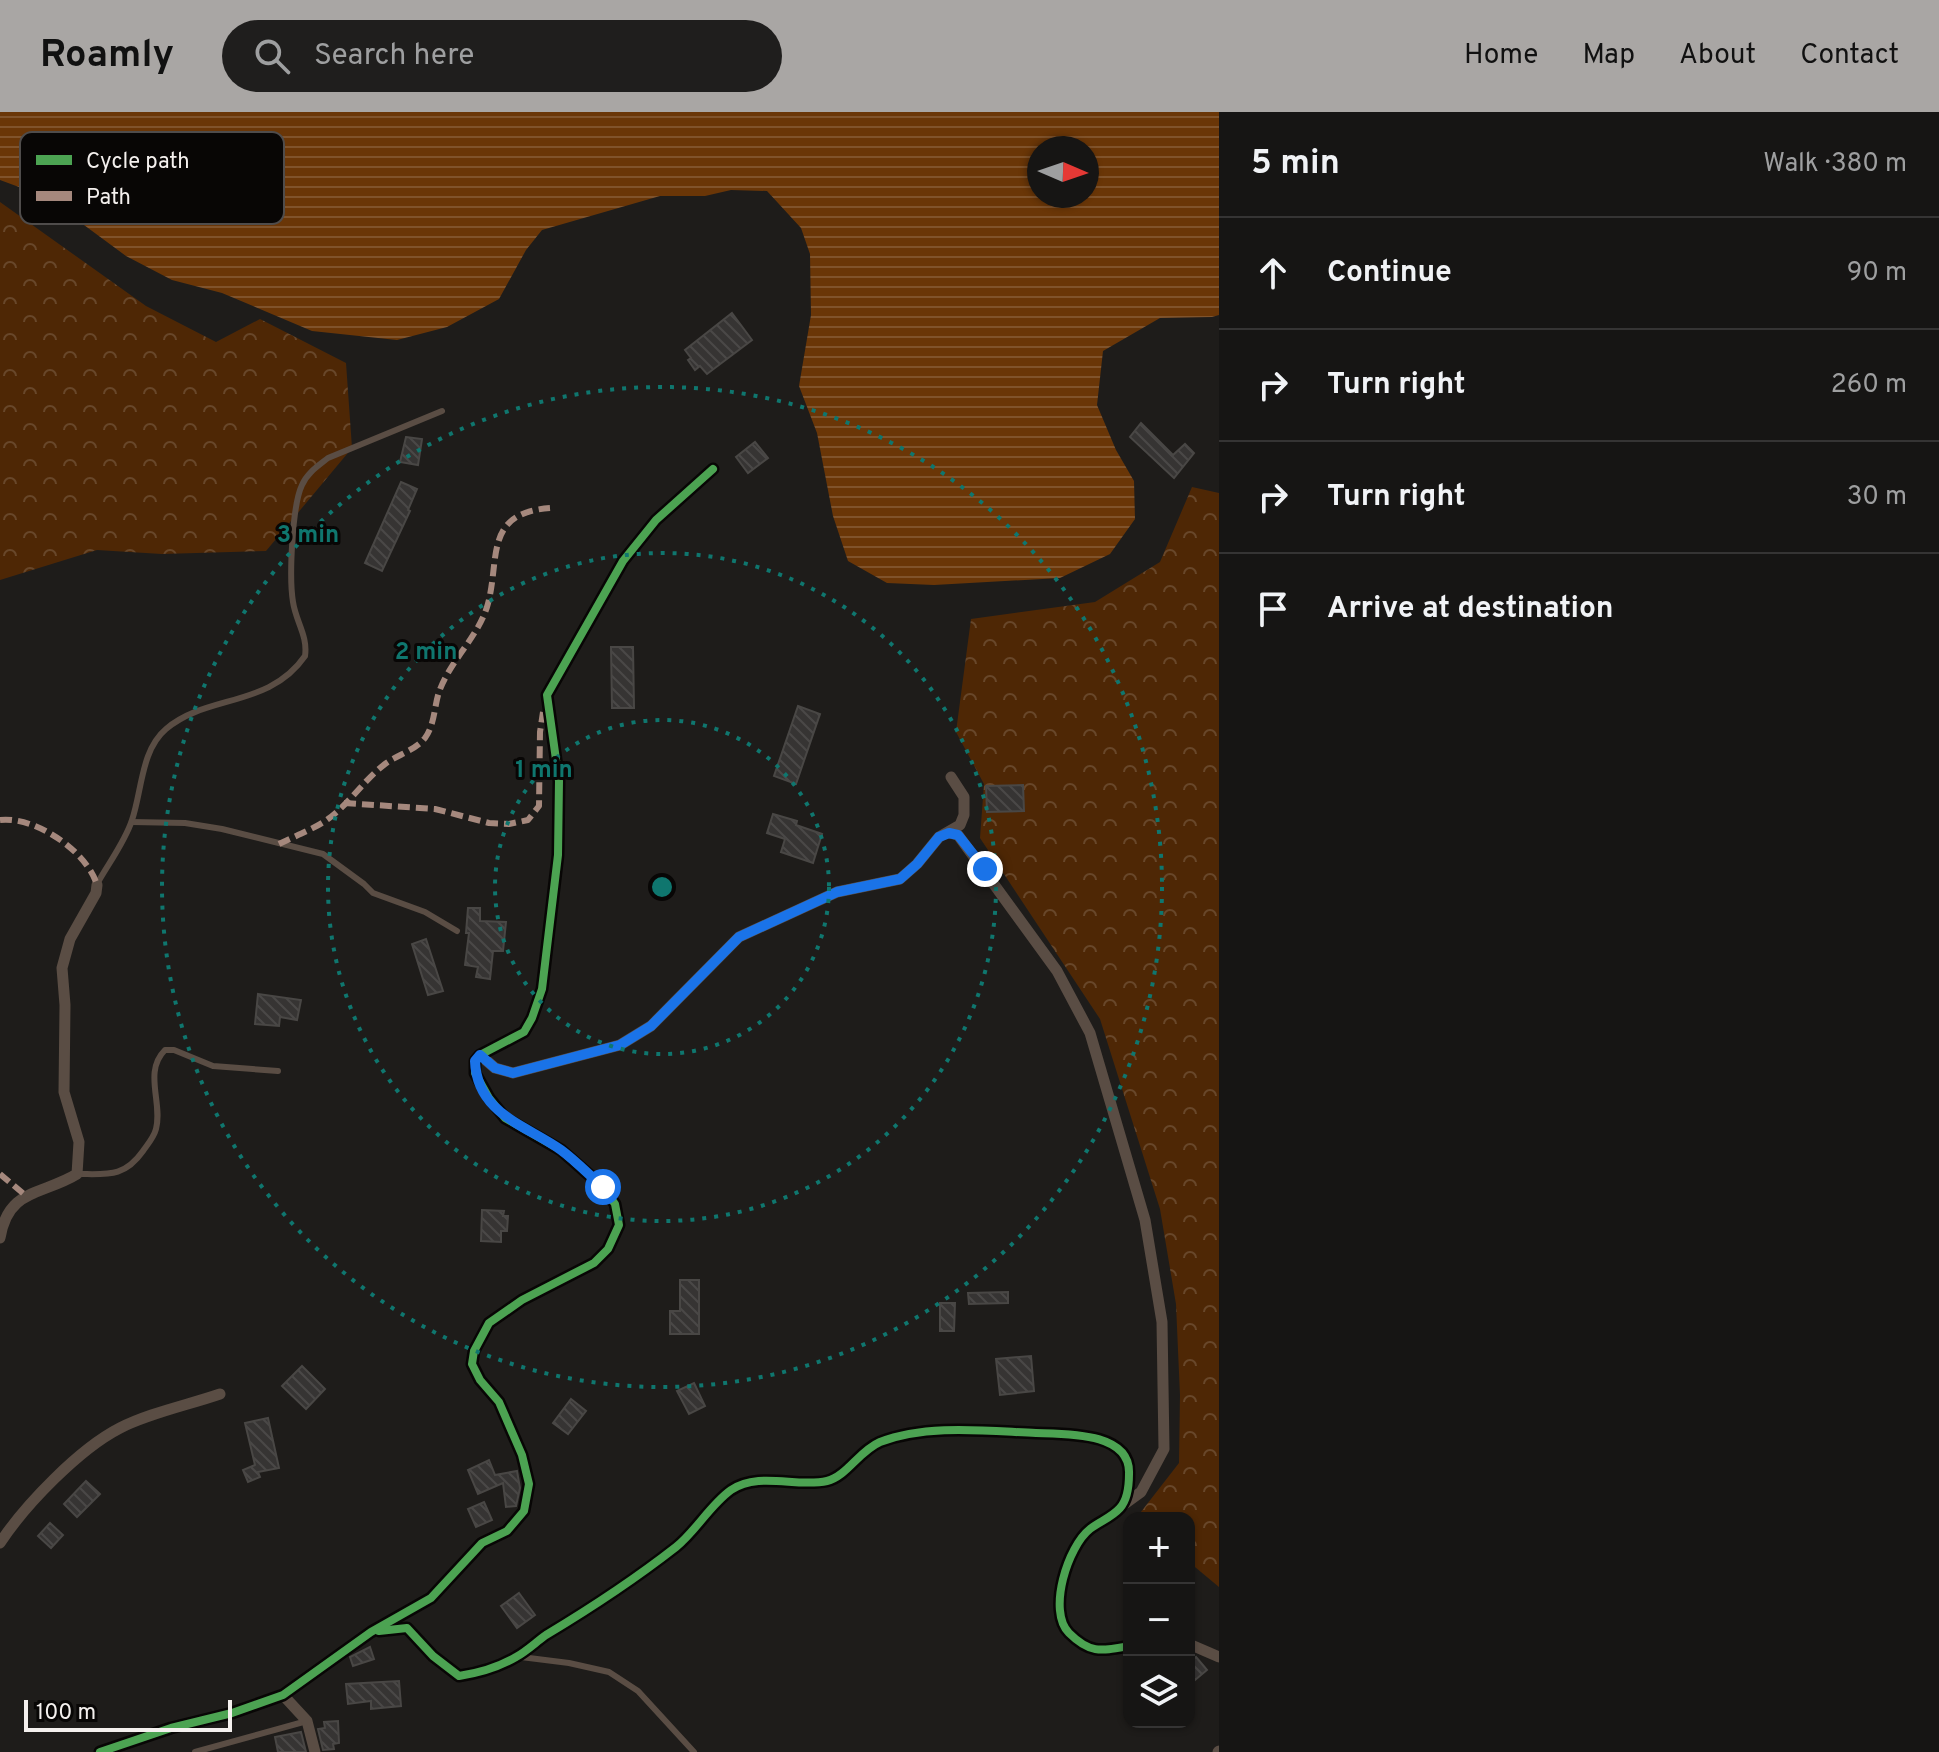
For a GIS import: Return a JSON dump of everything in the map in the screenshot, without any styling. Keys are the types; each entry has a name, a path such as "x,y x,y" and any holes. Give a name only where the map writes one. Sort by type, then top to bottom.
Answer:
{"street":[{"path":"100,1752 283,1695 371,1632 431,1598 482,1543 507,1531 524,1511 529,1484 522,1455 499,1402 480,1380 472,1364 474,1351 489,1323 522,1300 594,1263 608,1249 619,1225 615,1204 603,1187 561,1150 505,1118 475,1073 475,1061 480,1055 524,1032 542,989 558,855 559,781 547,695 623,561 656,520 713,469"},
{"path":"480,1055 495,1068 513,1073 620,1045 651,1026 739,937 837,892 900,879 939,837 960,825 964,815 964,797 951,777"},
{"path":"949,833 958,835 1031,933 1057,971 1090,1033 1145,1220 1162,1322 1164,1449 1141,1492 1111,1517 1090,1529 1076,1546 1061,1585 1059,1601 1062,1626 1082,1646 1104,1650 1123,1647"},
{"path":"0,1238 7,1217 25,1195 64,1182 77,1174 79,1142 64,1092 65,1005 62,968 70,939 96,893 97,885"},
{"path":"0,1543 16,1519 86,1450 121,1428 220,1394"},
{"path":"371,1632 407,1628 433,1656 459,1676 476,1673 517,1656 601,1602 679,1545 732,1489 772,1480 822,1482 837,1478 858,1456 878,1443 898,1438 964,1430 1059,1434 1109,1441 1123,1451 1130,1463 1129,1489 1123,1506"},
{"path":"1195,1647 1219,1657"},
{"path":"283,1695 307,1721 315,1752"}],"lane":[{"path":"97,885 132,822 149,754 163,730 187,714 260,693 291,672 305,656 305,638 293,601 292,551 297,499 303,482 328,458 442,411"},
{"path":"132,822 185,823 222,829 323,854 373,893 425,912 457,931"},
{"path":"77,1174 118,1173 140,1155 157,1127 154,1077 156,1064 165,1050 174,1050 224,1068 278,1071"},
{"path":"517,1656 609,1672 638,1691 694,1752"},
{"path":"195,1752 307,1721"}],"green space":[{"path":"0,202 20,216 20,224 31,224 146,306 216,342 260,319 346,363 352,448 266,551 162,554 97,550 0,580"},
{"path":"1192,487 1219,493 1219,1587 1195,1567 1195,1512 1141,1512 1179,1463 1176,1304 1160,1209 1100,1019 980,838 984,784 956,732 971,619 1095,602 1160,562"}],"shaded area":[{"path":"0,112 1219,112 1219,315 1160,318 1103,351 1097,405 1116,450 1134,481 1135,519 1110,554 1060,578 934,585 887,583 848,561 833,516 817,433 799,386 811,315 810,254 801,228 767,191 731,190 705,196 660,196 542,230 526,250 499,299 447,327 397,340 312,331 222,293 172,280 126,256 83,224 284,224 284,132 20,132 20,187 0,180"}],"building":[{"path":"732,313 752,340 707,374 700,366 695,370 685,350"},
{"path":"1141,423 1173,455 1185,444 1194,453 1174,478 1130,437"},
{"path":"406,437 422,439 418,465 400,462"},
{"path":"755,442 768,458 748,473 736,457"},
{"path":"401,482 417,489 382,571 365,563"},
{"path":"611,647 633,647 634,708 612,708"},
{"path":"798,706 820,714 796,784 774,776"},
{"path":"1023,785 1024,811 987,812 986,786"},
{"path":"773,814 797,821 796,825 822,834 813,863 781,852 785,839 767,833"},
{"path":"468,908 480,908 480,921 506,922 503,951 493,951 490,979 476,977 478,967 465,965"},
{"path":"426,939 443,991 428,995 412,944"},
{"path":"258,994 301,1000 297,1020 280,1017 279,1026 255,1024"},
{"path":"482,1210 504,1211 503,1216 508,1216 507,1231 501,1231 501,1242 481,1241"},
{"path":"680,1280 699,1280 699,1334 670,1334 670,1311 680,1311"},
{"path":"1008,1292 1008,1303 969,1304 968,1293"},
{"path":"940,1303 955,1303 954,1331 940,1331"},
{"path":"1031,1356 1034,1391 1000,1395 996,1359"},
{"path":"302,1366 325,1389 306,1409 282,1386"},
{"path":"694,1383 705,1406 689,1414 677,1391"},
{"path":"571,1399 586,1411 568,1434 553,1423"},
{"path":"268,1418 279,1468 258,1472 260,1477 248,1482 243,1470 255,1465 245,1423"},
{"path":"489,1460 495,1475 517,1471 520,1488 516,1506 506,1507 503,1483 478,1494 468,1470"},
{"path":"86,1481 100,1494 77,1517 64,1504"},
{"path":"484,1502 492,1520 476,1527 468,1509"},
{"path":"50,1523 63,1535 51,1548 38,1536"},
{"path":"519,1593 535,1615 517,1628 501,1606"},
{"path":"370,1647 374,1659 353,1666 350,1657"},
{"path":"1195,1658 1207,1670 1195,1680"},
{"path":"399,1681 401,1706 371,1709 371,1701 348,1704 346,1684"},
{"path":"338,1721 339,1743 333,1744 334,1749 323,1750 318,1729 325,1728 324,1722"},
{"path":"301,1732 306,1752 278,1752 275,1737"}],"marked path":[{"path":"279,844 328,819 377,770 425,738 444,681 483,618 491,590 498,542 504,529 513,519 528,512 550,508"},
{"path":"344,803 435,809 489,823 509,824 528,820 539,806 543,712"},
{"path":"0,820 29,824 58,838 83,860 97,885"},
{"path":"0,1174 25,1195"}],"cycle path":[{"path":"100,1752 283,1695 371,1632 431,1598 482,1543 507,1531 524,1511 529,1484 522,1455 499,1402 480,1380 472,1364 474,1351 489,1323 522,1300 594,1263 608,1249 619,1225 615,1204 603,1187 561,1150 505,1118 475,1073 475,1061 480,1055 524,1032 542,989 558,855 559,781 547,695 623,561 656,520 713,469"},
{"path":"379,1631 407,1628 433,1656 459,1676 489,1669 520,1655 645,1570 683,1541 723,1496 742,1484 827,1481 841,1474 880,1442 917,1433 977,1430 1080,1435 1109,1443 1120,1450 1127,1460 1128,1488 1123,1504 1082,1537 1068,1564 1060,1595 1063,1623 1083,1645 1103,1650 1123,1647"}],"route":[{"path":"603,1187 561,1150 505,1118 475,1073 475,1061 480,1055 495,1068 513,1073 620,1045 651,1026 739,937 837,892 900,879 939,837 949,833 958,835 985,869"}]}
